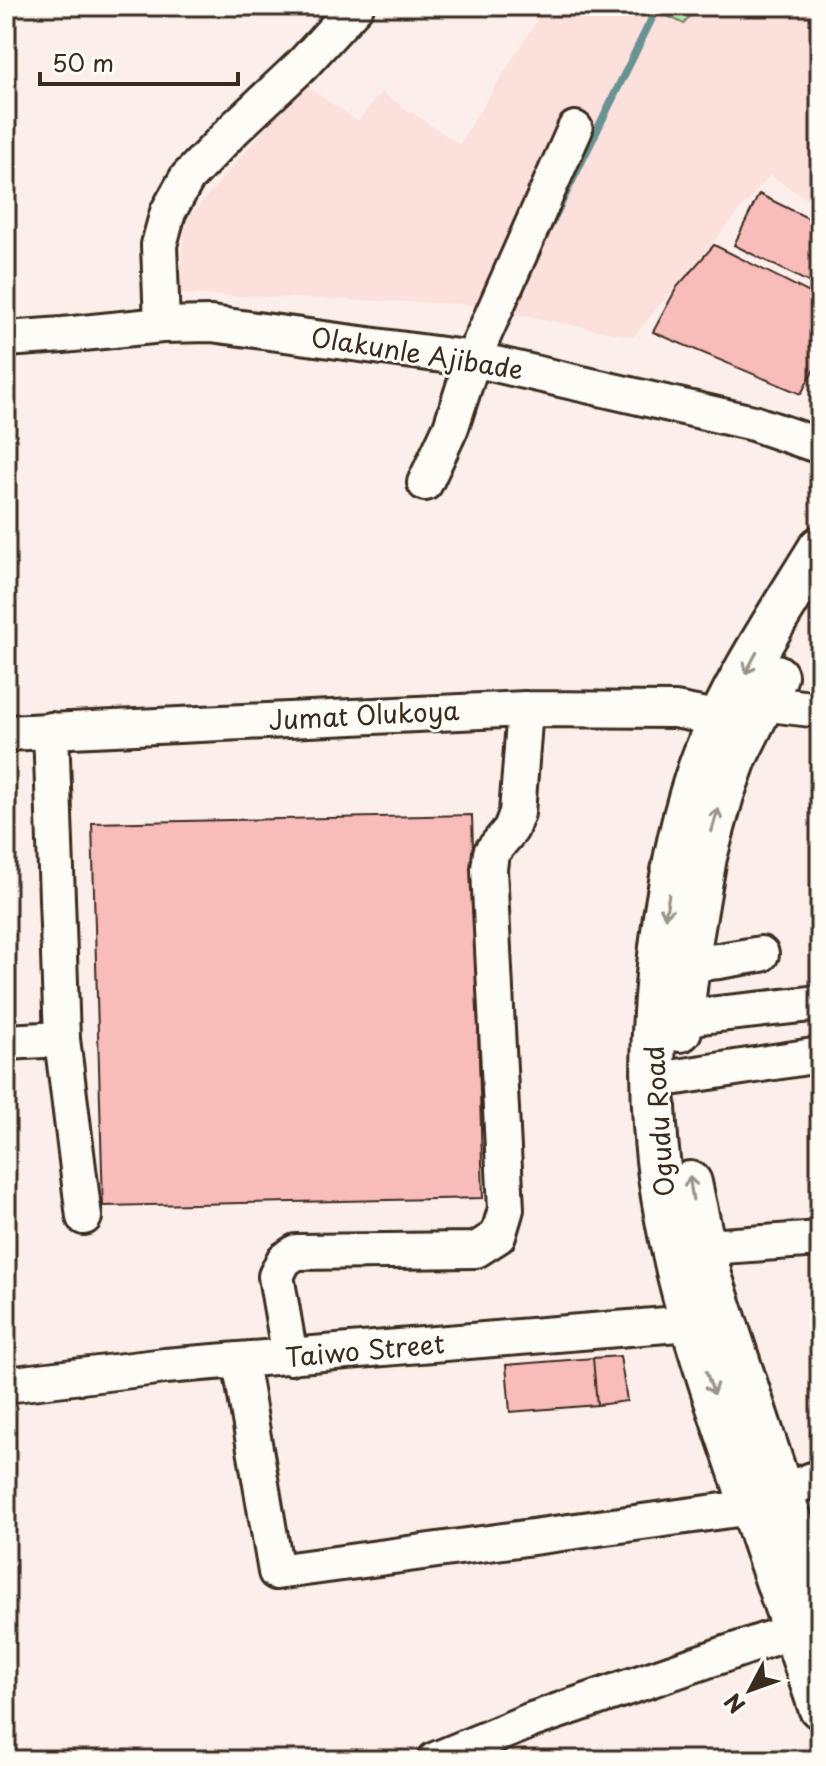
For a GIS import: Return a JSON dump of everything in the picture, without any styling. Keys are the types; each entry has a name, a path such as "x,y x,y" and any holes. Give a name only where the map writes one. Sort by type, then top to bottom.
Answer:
{"main road":[{"name":"Ogudu Road","path":"820,548 762,642 721,719 704,756 685,813 673,869 655,996 653,1064 661,1183 688,1249 707,1322 766,1500 811,1621 820,1707"},
{"name":"Ogudu Road","path":"688,1249 690,1190 677,1077 681,1018 708,845 736,756 761,703 820,598"}],"street":[{"path":"162,325 159,245 168,212 187,178 302,65 356,6"},
{"path":"425,483 451,427 473,359 575,129"},
{"name":"Olakunle Ajibade","path":"6,339 162,325 211,324 473,359 753,423 820,446"},
{"path":"761,703 820,710"},
{"path":"290,1357 276,1276 284,1260 296,1252 476,1250 498,1236 506,1209 489,869 491,853 511,829 517,813 525,709"},
{"name":"Jumat Olukoya","path":"6,733 525,709 675,710 721,719"},
{"path":"51,730 62,1039 84,1217"},
{"path":"689,964 761,954"},
{"path":"681,1018 820,1003"},
{"path":"6,1042 62,1039"},
{"path":"677,1077 820,1055"},
{"path":"688,1249 820,1239"},
{"name":"Taiwo Street","path":"6,1385 165,1366 707,1322"},
{"path":"240,1361 276,1572 766,1500 820,1477"},
{"path":"435,1760 532,1720 811,1621"}],"shaded area":[{"path":"546,6 647,6 684,24 697,6 820,6 820,208 770,175 633,337 464,304 179,294 185,222 303,84 358,121 381,92 459,144"}],"green space":[{"path":"647,6 697,6 684,24"}],"building":[{"path":"759,194 820,224 820,288 734,245"},
{"path":"714,245 820,298 820,358 801,394 653,332 677,287"},
{"path":"472,815 483,1198 103,1206 92,823"},
{"path":"620,1356 627,1401 597,1405 593,1358"},
{"path":"593,1358 597,1405 510,1412 506,1365"}],"waterway":[{"path":"549,228 658,6"}]}
